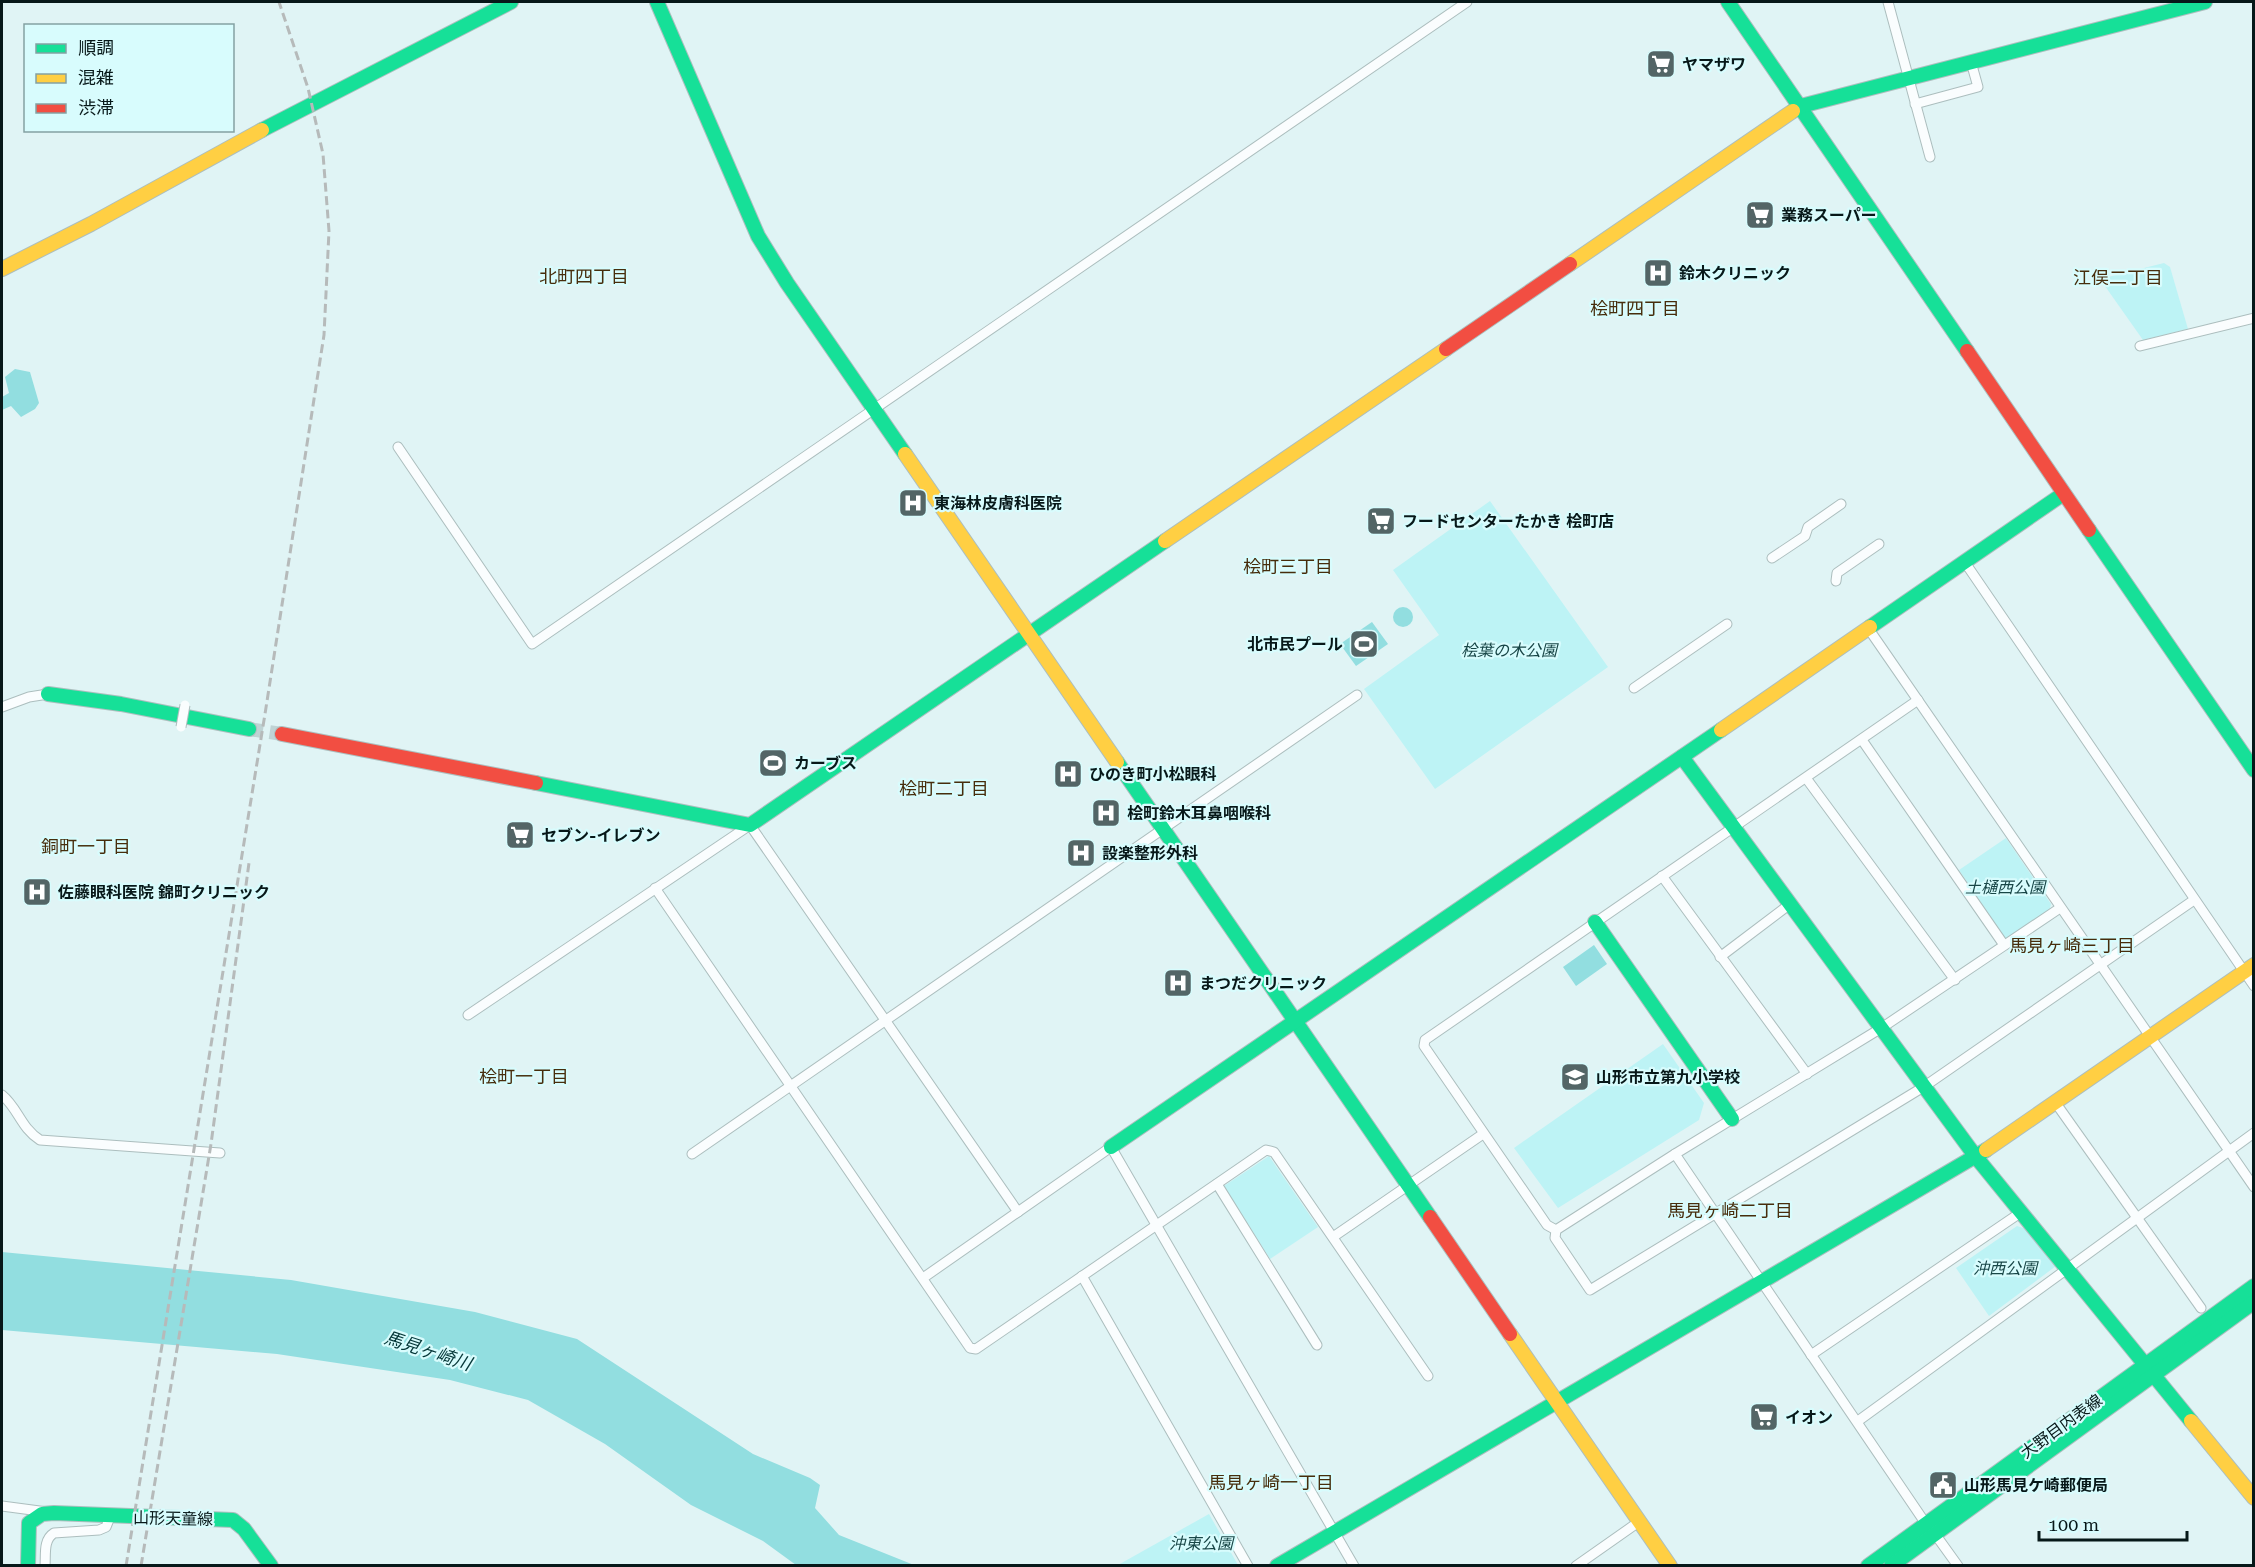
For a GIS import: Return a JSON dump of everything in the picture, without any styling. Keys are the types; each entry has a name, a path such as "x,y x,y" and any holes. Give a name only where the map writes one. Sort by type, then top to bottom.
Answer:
{"street":[{"path":"2,268 91,224 300,109 511,2"},
{"path":"657,2 758,236 787,283 876,409 1028,635 1670,1566"},
{"path":"398,447 532,644 1467,2"},
{"path":"1728,2 2253,770"},
{"path":"1888,2 1930,158"},
{"path":"468,1016 1801,106 2203,2"},
{"path":"1915,104 1978,87 1971,62"},
{"path":"2140,346 2253,318"},
{"path":"923,1278 1294,1020 1492,888 2063,494"},
{"path":"1772,558 1805,536 1808,527 1841,504"},
{"path":"1836,581 1837,573 1879,544"},
{"path":"1964,561 2194,900 2249,969 2253,986"},
{"path":"1634,688 1727,624"},
{"path":"1868,628 2253,1186"},
{"path":"2,707 29,697 48,694 121,704 249,729"},
{"path":"692,1154 1357,695"},
{"path":"1556,1230 1547,1225 1484,1134 1424,1046 1425,1040 1918,700"},
{"path":"181,727 185,705"},
{"path":"282,734 750,825 1018,1212"},
{"path":"1862,740 2004,945"},
{"path":"1682,757 1976,1157 2151,1369 2253,1498"},
{"path":"1806,778 1955,980"},
{"path":"1662,876 1807,1074"},
{"path":"655,888 970,1348 976,1349 1266,1150 1274,1152 1428,1376"},
{"path":"1556,1230 1555,1238 1590,1290 1925,1086 2194,900"},
{"path":"1720,957 1790,904"},
{"path":"1556,1230 1675,1154 1883,1028 2060,908"},
{"path":"1595,922 1732,1119"},
{"path":"1278,1566 1556,1401 1976,1157 2249,969"},
{"path":"2,1095 13,1104 29,1133 40,1140 220,1153"},
{"path":"2055,1102 2201,1308"},
{"path":"1858,1421 2253,1133"},
{"path":"1333,1237 1484,1134"},
{"path":"1111,1147 1354,1566"},
{"path":"1675,1154 1930,1529 1958,1566"},
{"path":"1217,1184 1317,1344"},
{"path":"1812,1355 2020,1213"},
{"path":"1082,1276 1248,1566"},
{"name":"大野目内表線","path":"2151,1369 2253,1286"},
{"name":"大野目内表線","path":"1868,1566 1930,1529 2151,1369 2253,1302"},
{"path":"2,1506 54,1513"},
{"path":"37,1566 38,1530 54,1513"},
{"name":"山形天童線","path":"28,1566 29,1523 42,1514 54,1513 110,1517 233,1520 244,1529 271,1566"},
{"path":"45,1566 46,1541 49,1536 54,1533 99,1530 106,1527 110,1517"},
{"path":"1576,1566 1640,1521"},
{"name":"大野目内表線","path":"1891,1566 1930,1529"}],"green space":[{"path":"2164,263 2170,267 2188,329 2143,340 2100,279"},
{"name":"桧葉の木公園","path":"1490,501 1608,667 1435,789 1364,689 1439,635 1393,570"},
{"name":"土樋西公園","path":"2006,838 2051,904 2049,912 2007,941 1959,870"},
{"path":"1663,1044 1704,1103 1699,1120 1558,1208 1514,1148"},
{"path":"1269,1156 1318,1227 1270,1259 1224,1186"},
{"name":"沖西公園","path":"2017,1226 2026,1229 2056,1266 1989,1316 1956,1268"},
{"name":"沖東公園","path":"1209,1514 1238,1565 1118,1565"}],"water":[{"path":"15,369 30,372 39,403 35,409 21,417 11,406 2,410 2,397 9,393 5,377"},
{"path":"1403,607 1410,610 1413,617 1410,624 1403,627 1396,624 1393,617 1396,610"},
{"name":"北市民プール","path":"1372,622 1388,644 1356,666 1340,644"},
{"path":"1594,945 1607,964 1576,986 1563,967"},
{"name":"馬見ヶ崎川","path":"2,1252 291,1280 475,1312 577,1339 753,1454 810,1478 820,1485 815,1508 839,1535 914,1565 796,1565 763,1541 691,1505 605,1444 528,1400 450,1380 277,1354 2,1330"}],"tunnel":[{"path":"249,729 282,734"}],"railway":[{"path":"126,1566 265,714 324,335 329,231 323,154 308,88 279,2"},
{"path":"141,1566 211,1144 249,863"}],"traffic: fast":[{"path":"262,130 511,2"},
{"path":"657,2 758,236 787,283 905,454"},
{"path":"1728,2 1967,351"},
{"path":"1793,111 1801,106 2205,2"},
{"path":"1870,627 2063,494"},
{"path":"2089,530 2254,770"},
{"path":"536,783 750,825 1165,541"},
{"path":"48,694 121,704 249,729"},
{"path":"1111,1147 1721,730"},
{"path":"1682,757 1976,1157 2191,1421"},
{"path":"1117,762 1430,1217"},
{"path":"1595,922 1732,1119"},
{"path":"1277,1566 1986,1150"},
{"path":"1868,1566 2254,1286"},
{"path":"1891,1566 2254,1302"},
{"path":"28,1566 29,1523 42,1514 54,1513 233,1520 244,1529 271,1566"}],"traffic: slow":[{"path":"1570,264 1793,111"},
{"path":"2,269 91,224 262,130"},
{"path":"1165,541 1446,349"},
{"path":"905,454 1117,762"},
{"path":"1721,730 1870,627"},
{"path":"1986,1150 2254,965"},
{"path":"1510,1334 1670,1566"},
{"path":"2191,1421 2254,1498"}],"traffic: jam":[{"path":"1446,349 1570,264"},
{"path":"1967,351 2089,530"},
{"path":"282,734 536,783"},
{"path":"1430,1217 1510,1334"}],"place":[{"name":"ヤマザワ","path":"1661,64"},
{"name":"業務スーパー","path":"1760,215"},
{"name":"鈴木クリニック","path":"1658,273"},
{"name":"東海林皮膚科医院","path":"913,503"},
{"name":"フードセンターたかき 桧町店","path":"1381,521"},
{"name":"北市民プール","path":"1364,644"},
{"name":"カーブス","path":"773,763"},
{"name":"ひのき町小松眼科","path":"1068,774"},
{"name":"桧町鈴木耳鼻咽喉科","path":"1106,813"},
{"name":"セブン-イレブン","path":"520,835"},
{"name":"設楽整形外科","path":"1081,853"},
{"name":"佐藤眼科医院 錦町クリニック","path":"37,892"},
{"name":"まつだクリニック","path":"1178,983"},
{"name":"山形市立第九小学校","path":"1575,1077"},
{"name":"イオン","path":"1764,1417"},
{"name":"山形馬見ケ崎郵便局","path":"1943,1485"}],"district":[{"name":"北町四丁目","path":"584,277"},
{"name":"江俣二丁目","path":"2118,278"},
{"name":"桧町四丁目","path":"1635,309"},
{"name":"桧町三丁目","path":"1288,567"},
{"name":"桧町二丁目","path":"944,789"},
{"name":"銅町一丁目","path":"86,847"},
{"name":"馬見ヶ崎三丁目","path":"2072,946"},
{"name":"桧町一丁目","path":"524,1077"},
{"name":"馬見ヶ崎二丁目","path":"1730,1211"},
{"name":"馬見ヶ崎一丁目","path":"1271,1483"}]}
